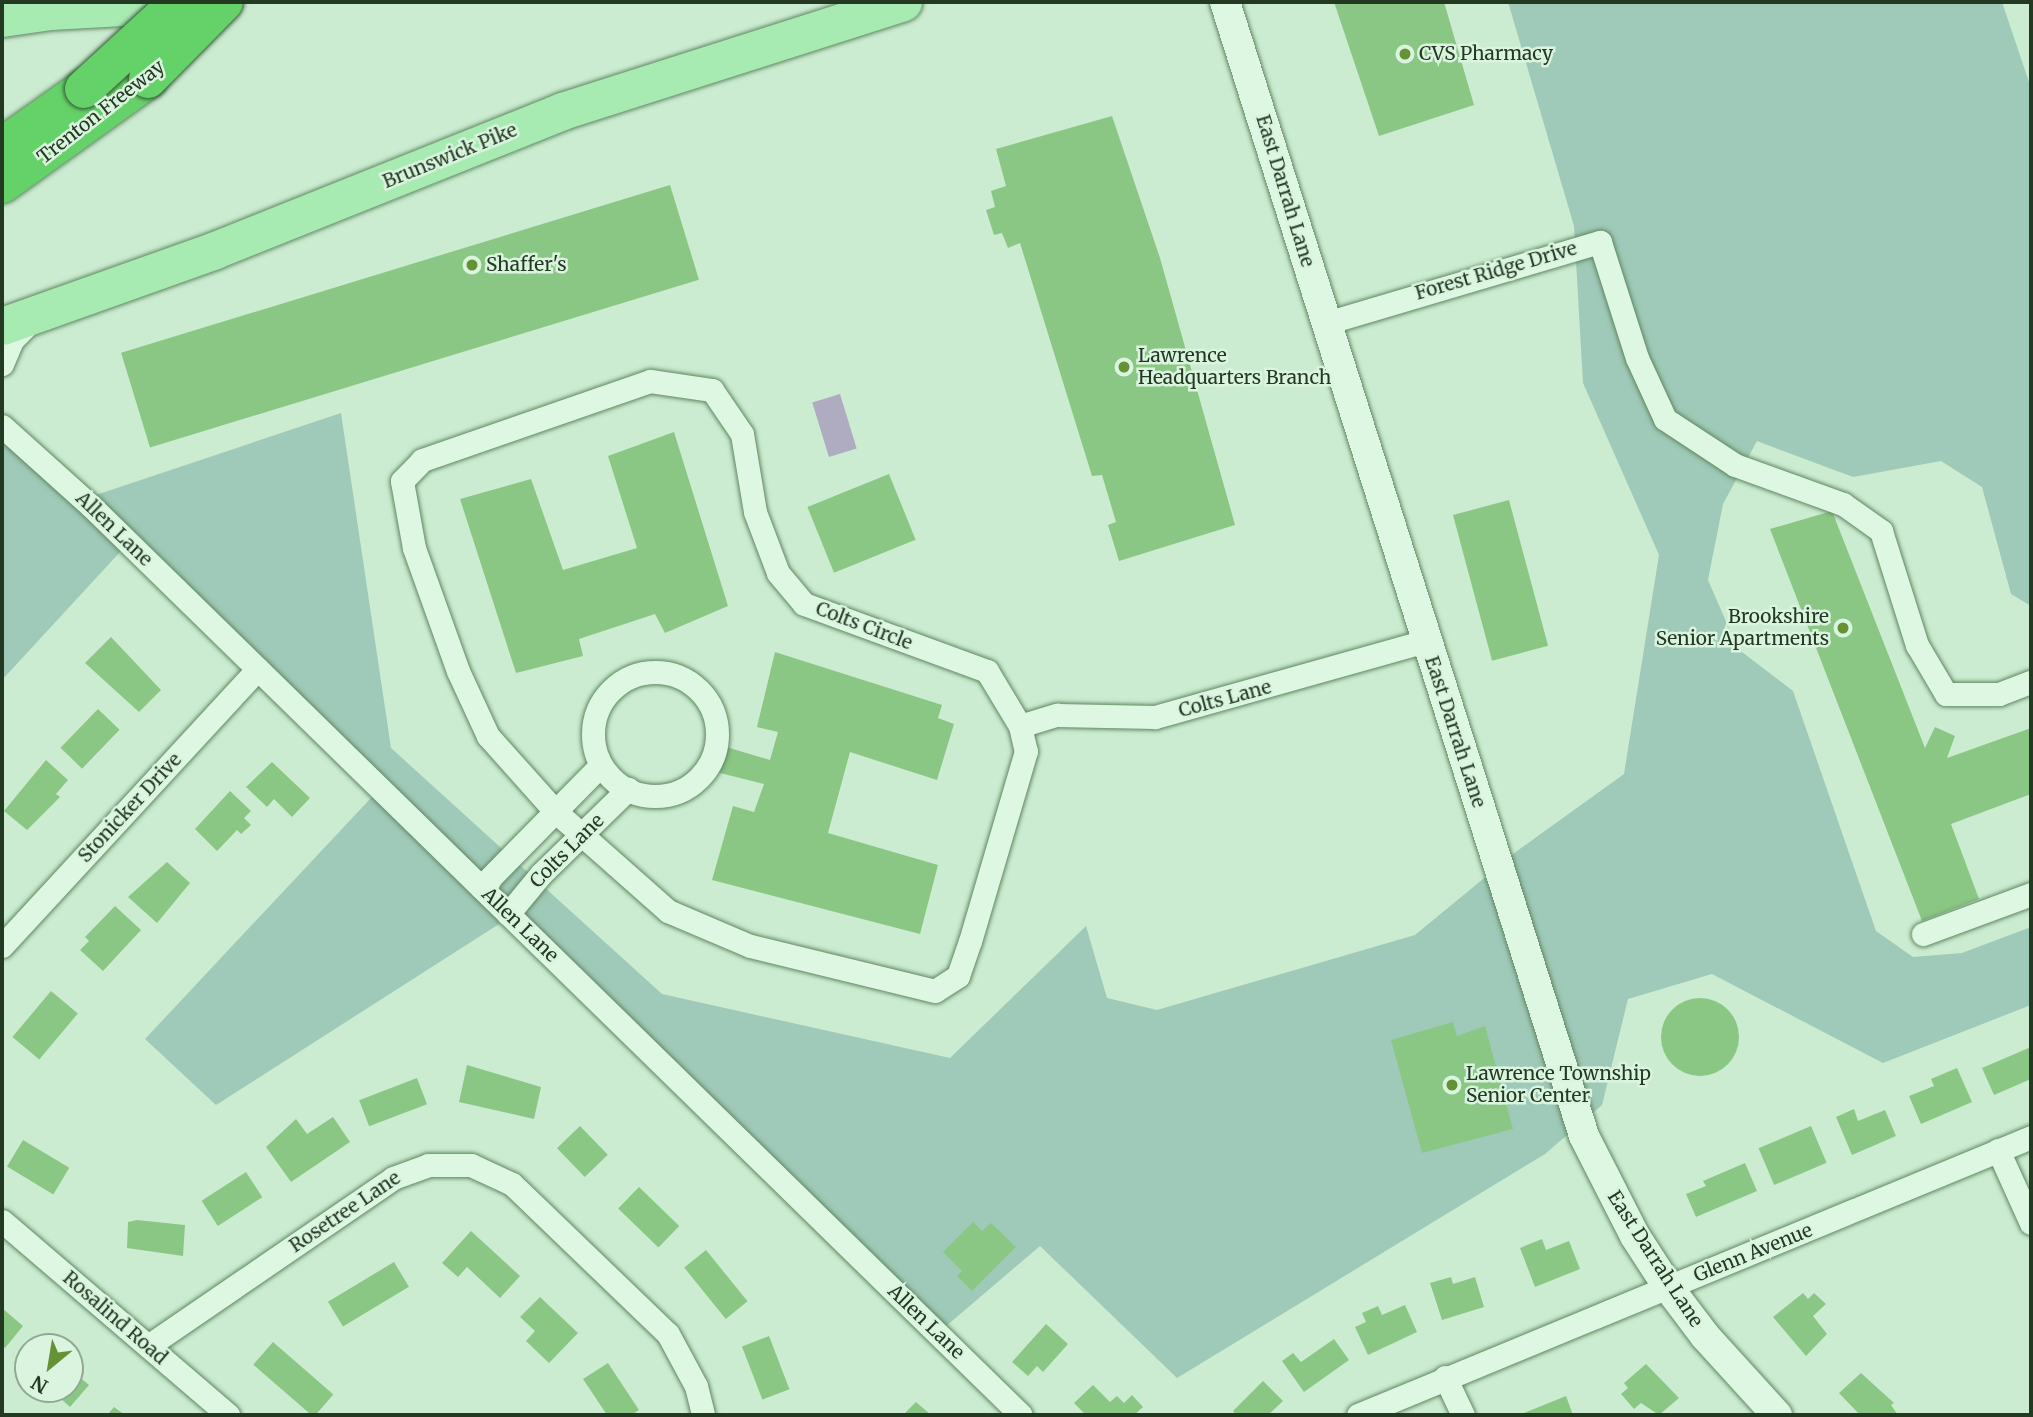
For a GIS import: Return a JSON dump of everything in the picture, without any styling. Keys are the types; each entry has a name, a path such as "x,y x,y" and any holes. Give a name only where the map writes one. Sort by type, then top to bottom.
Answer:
{"highway":[{"name":"Trenton Freeway","path":"2,147 85,89 179,2"},
{"name":"Trenton Freeway","path":"2,184 148,79 224,2"}],"main road":[{"path":"2,18 50,11 224,2"},
{"name":"Brunswick Pike","path":"2,326 215,250 562,111 903,2"}],"street":[{"name":"East Darrah Lane","path":"1225,2 1584,1136 1617,1204 1668,1287 1734,1371 1777,1415"},
{"name":"Forest Ridge Drive","path":"1326,323 1600,242 1637,358 1665,419 1735,465 1843,504 1881,531 1917,645 1945,694 1999,694 2031,682"},
{"path":"2,365 12,340 44,312"},
{"name":"Colts Circle","path":"650,381 712,390 742,435 755,512 778,573 804,604 987,671 1020,726 1026,751 958,976 935,991 750,946 668,911 555,811 483,725 458,671 414,548 402,481 422,460 650,381"},
{"name":"Allen Lane","path":"2,409 9,432 258,669 1021,1415"},
{"name":"Colts Lane","path":"1020,726 1058,715 1155,717 1426,641"},
{"name":"Stonicker Drive","path":"2,946 258,669"},
{"path":"652,672 674,674 693,684 715,716 714,756 704,773 671,795 651,797 628,789 601,765 594,745 594,724 600,704 614,687 632,676 652,672"},
{"name":"Colts Lane","path":"481,887 601,765"},
{"name":"Colts Lane","path":"508,914 541,874 583,837 628,789"},
{"path":"1923,934 2031,894"},
{"name":"Glenn Avenue","path":"1358,1415 2031,1137"},
{"path":"1998,1150 2031,1223"},
{"name":"Rosetree Lane","path":"148,1346 393,1178 428,1165 461,1164 494,1172 512,1184 649,1313 683,1356 703,1415"},
{"name":"Rosalind Road","path":"2,1221 228,1415"},
{"path":"1445,1377 1463,1415"}],"green space":[{"path":"1508,2 2002,2 2031,88 2031,606 2011,594 1982,487 1941,461 1853,477 1757,441 1723,504 1708,580 1738,649 1793,691 1876,931 1913,957 1962,953 2031,927 2031,1005 1883,1063 1712,974 1628,999 1602,1105 1545,1154 1177,1378 1040,1246 945,1327 518,912 216,1105 145,1039 385,783 133,538 2,680 2,414 84,499 341,413 391,748 662,994 950,1058 1086,926 1107,998 1157,1010 1415,935 1517,851 1624,774 1659,555 1583,383 1574,226"}],"shaded area":[{"path":"840,394 857,449 829,457 812,402"}],"building":[{"name":"CVS Pharmacy","path":"1334,2 1444,2 1474,105 1379,136"},
{"name":"Lawrence Headquarters Branch","path":"1112,116 1160,258 1235,525 1119,561 1108,525 1116,522 1102,475 1092,476 1020,243 1008,248 1002,233 994,235 986,210 995,207 991,191 1006,186 996,149"},
{"path":"670,185 699,280 150,447 121,353"},
{"path":"674,432 728,606 665,633 655,614 579,639 583,656 516,673 460,499 531,479 563,570 637,548 608,456"},
{"path":"889,474 916,540 834,573 807,507"},
{"path":"1509,500 1548,646 1492,661 1453,515"},
{"name":"Brookshire Senior Apartments","path":"1832,511 1925,748 1935,727 1955,736 1947,758 2031,728 2031,794 1951,824 1979,899 1922,921 1770,529"},
{"path":"111,637 161,690 139,712 85,663"},
{"path":"775,652 942,705 938,718 954,724 937,780 850,752 828,833 938,865 920,934 712,880 733,806 754,812 764,784 716,772 723,746 770,760 778,732 757,727"},
{"path":"98,709 120,730 82,769 60,748"},
{"path":"46,760 68,780 56,794 60,797 27,830 4,811"},
{"path":"272,762 310,798 292,817 274,799 267,807 246,787"},
{"path":"230,791 251,811 244,818 251,825 241,834 237,830 217,851 195,829"},
{"path":"167,862 190,883 157,923 128,897"},
{"path":"115,906 141,930 103,971 80,950 89,941 85,937"},
{"path":"51,991 78,1013 39,1059 12,1037"},
{"path":"1700,998 1715,1001 1727,1010 1736,1022 1739,1037 1736,1052 1727,1064 1715,1073 1700,1076 1685,1073 1673,1064 1664,1052 1661,1037 1664,1022 1673,1010 1685,1001"},
{"name":"Lawrence Township Senior Center","path":"1453,1022 1457,1036 1485,1026 1513,1129 1422,1153 1391,1040"},
{"path":"2031,1047 2031,1079 1994,1095 1982,1068"},
{"path":"467,1065 541,1087 534,1119 459,1102"},
{"path":"1957,1068 1972,1102 1921,1124 1909,1096 1934,1086 1931,1079"},
{"path":"417,1078 427,1104 369,1126 359,1100"},
{"path":"1854,1109 1858,1121 1885,1110 1896,1136 1852,1155 1836,1117"},
{"path":"333,1117 350,1142 291,1182 266,1147 296,1119 307,1134"},
{"path":"580,1126 608,1155 585,1177 557,1148"},
{"path":"1811,1126 1827,1163 1774,1185 1759,1148"},
{"path":"23,1140 69,1168 53,1194 7,1167"},
{"path":"1745,1163 1757,1191 1696,1217 1686,1194 1706,1186 1703,1181"},
{"path":"246,1172 262,1197 218,1226 202,1201"},
{"path":"639,1187 679,1226 658,1247 618,1209"},
{"path":"137,1220 185,1225 183,1256 127,1248 128,1222"},
{"path":"973,1222 982,1231 991,1223 1016,1247 972,1291 957,1276 962,1271 943,1252"},
{"path":"471,1231 520,1276 500,1298 467,1267 458,1277 442,1263"},
{"path":"1542,1239 1546,1250 1569,1241 1580,1269 1535,1287 1520,1248"},
{"path":"706,1250 748,1301 726,1319 684,1268"},
{"path":"394,1262 409,1287 343,1327 328,1302"},
{"path":"1451,1277 1453,1284 1475,1277 1484,1307 1442,1320 1430,1283"},
{"path":"1803,1293 1808,1299 1814,1293 1826,1304 1813,1316 1827,1334 1806,1356 1773,1317"},
{"path":"540,1297 578,1333 549,1363 526,1341 535,1331 520,1317"},
{"path":"1405,1305 1417,1332 1368,1355 1355,1327 1366,1322 1362,1313 1378,1306 1382,1315"},
{"path":"2,1308 23,1326 14,1333 5,1348 2,1345"},
{"path":"1046,1324 1068,1344 1043,1372 1037,1366 1028,1376 1012,1362"},
{"path":"769,1336 789,1389 762,1400 742,1346"},
{"path":"1334,1339 1349,1360 1304,1392 1282,1361 1293,1353 1301,1362"},
{"path":"273,1342 333,1394 316,1415 311,1415 253,1365"},
{"path":"608,1363 639,1410 631,1415 607,1415 583,1379"},
{"path":"1646,1364 1679,1398 1659,1415 1641,1403 1634,1409 1621,1394 1628,1388 1624,1383"},
{"path":"1861,1373 1894,1403 1891,1405 1898,1415 1860,1415 1839,1393"},
{"path":"1263,1381 1283,1401 1268,1415 1236,1415 1233,1411"},
{"path":"1093,1385 1110,1402 1117,1396 1124,1403 1132,1395 1143,1407 1134,1415 1086,1415 1074,1403"},
{"path":"1566,1396 1573,1415 1519,1415"},
{"path":"916,1402 931,1415 903,1415"},
{"path":"114,1407 125,1415 107,1415"}],"place":[{"name":"CVS Pharmacy","path":"1405,54"},
{"name":"Shaffer's","path":"472,265"},
{"name":"Lawrence Headquarters Branch","path":"1124,367"},
{"name":"Brookshire Senior Apartments","path":"1843,628"},
{"name":"Lawrence Township Senior Center","path":"1452,1085"}]}
